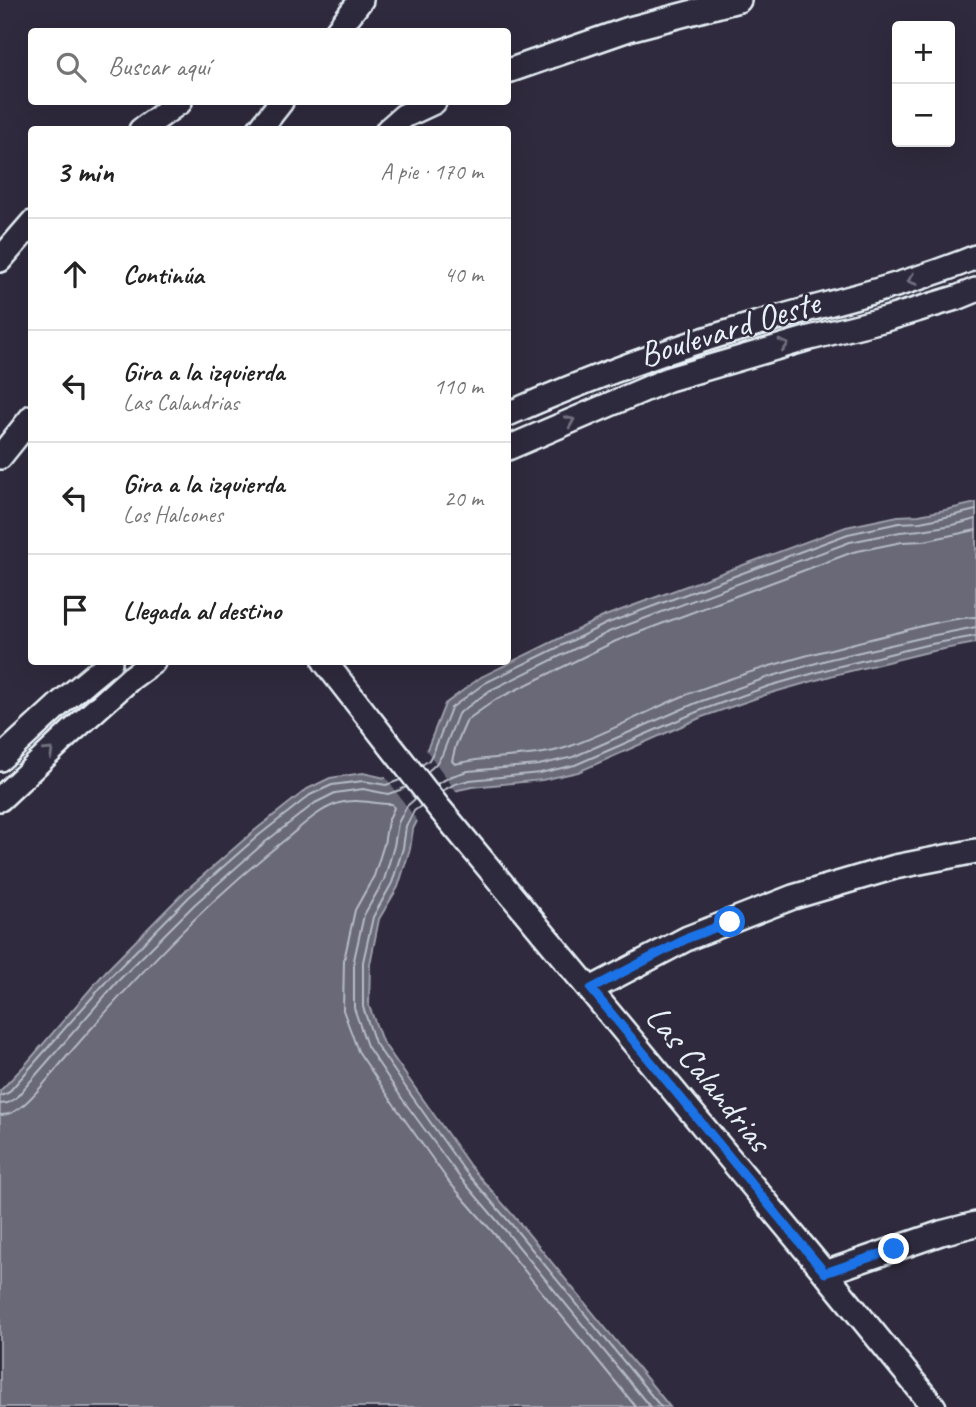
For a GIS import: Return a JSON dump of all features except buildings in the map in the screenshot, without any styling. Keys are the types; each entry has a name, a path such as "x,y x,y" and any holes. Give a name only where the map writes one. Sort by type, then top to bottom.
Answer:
{"street":[{"path":"339,28 361,0"},
{"path":"511,70 629,29 739,0"},
{"path":"147,126 176,105"},
{"path":"261,126 279,105"},
{"path":"393,126 404,116 428,105"},
{"path":"0,260 28,228"},
{"name":"Boulevard Oeste","path":"511,413 662,353 901,284 976,257"},
{"name":"Boulevard Oeste","path":"511,447 669,379 806,339 898,316 976,290"},
{"path":"662,353 669,379"},
{"path":"0,457 28,422"},
{"path":"0,759 106,665"},
{"path":"0,799 71,732 149,665"},
{"name":"Las Calandrias","path":"327,665 439,807 934,1407"},
{"path":"591,989 688,938 793,897 895,867 976,851"},
{"path":"825,1273 941,1233 976,1224"}],"water":[{"path":"976,503 976,643 928,652 771,693 702,717 578,772 542,780 472,787 449,794 420,815 413,829 410,849 398,887 379,919 370,964 369,1006 382,1041 470,1166 670,1407 0,1407 0,1091 106,971 184,892 307,789 330,778 363,773 385,778 394,776 423,755 445,704 481,677 511,665 511,662 605,616 846,527 898,516 919,515"}],"pier":[{"path":"424,747 458,794 418,822 384,775 393,773 421,753"}],"route":[{"path":"730,922 688,938 591,989 825,1273 894,1249"}]}
